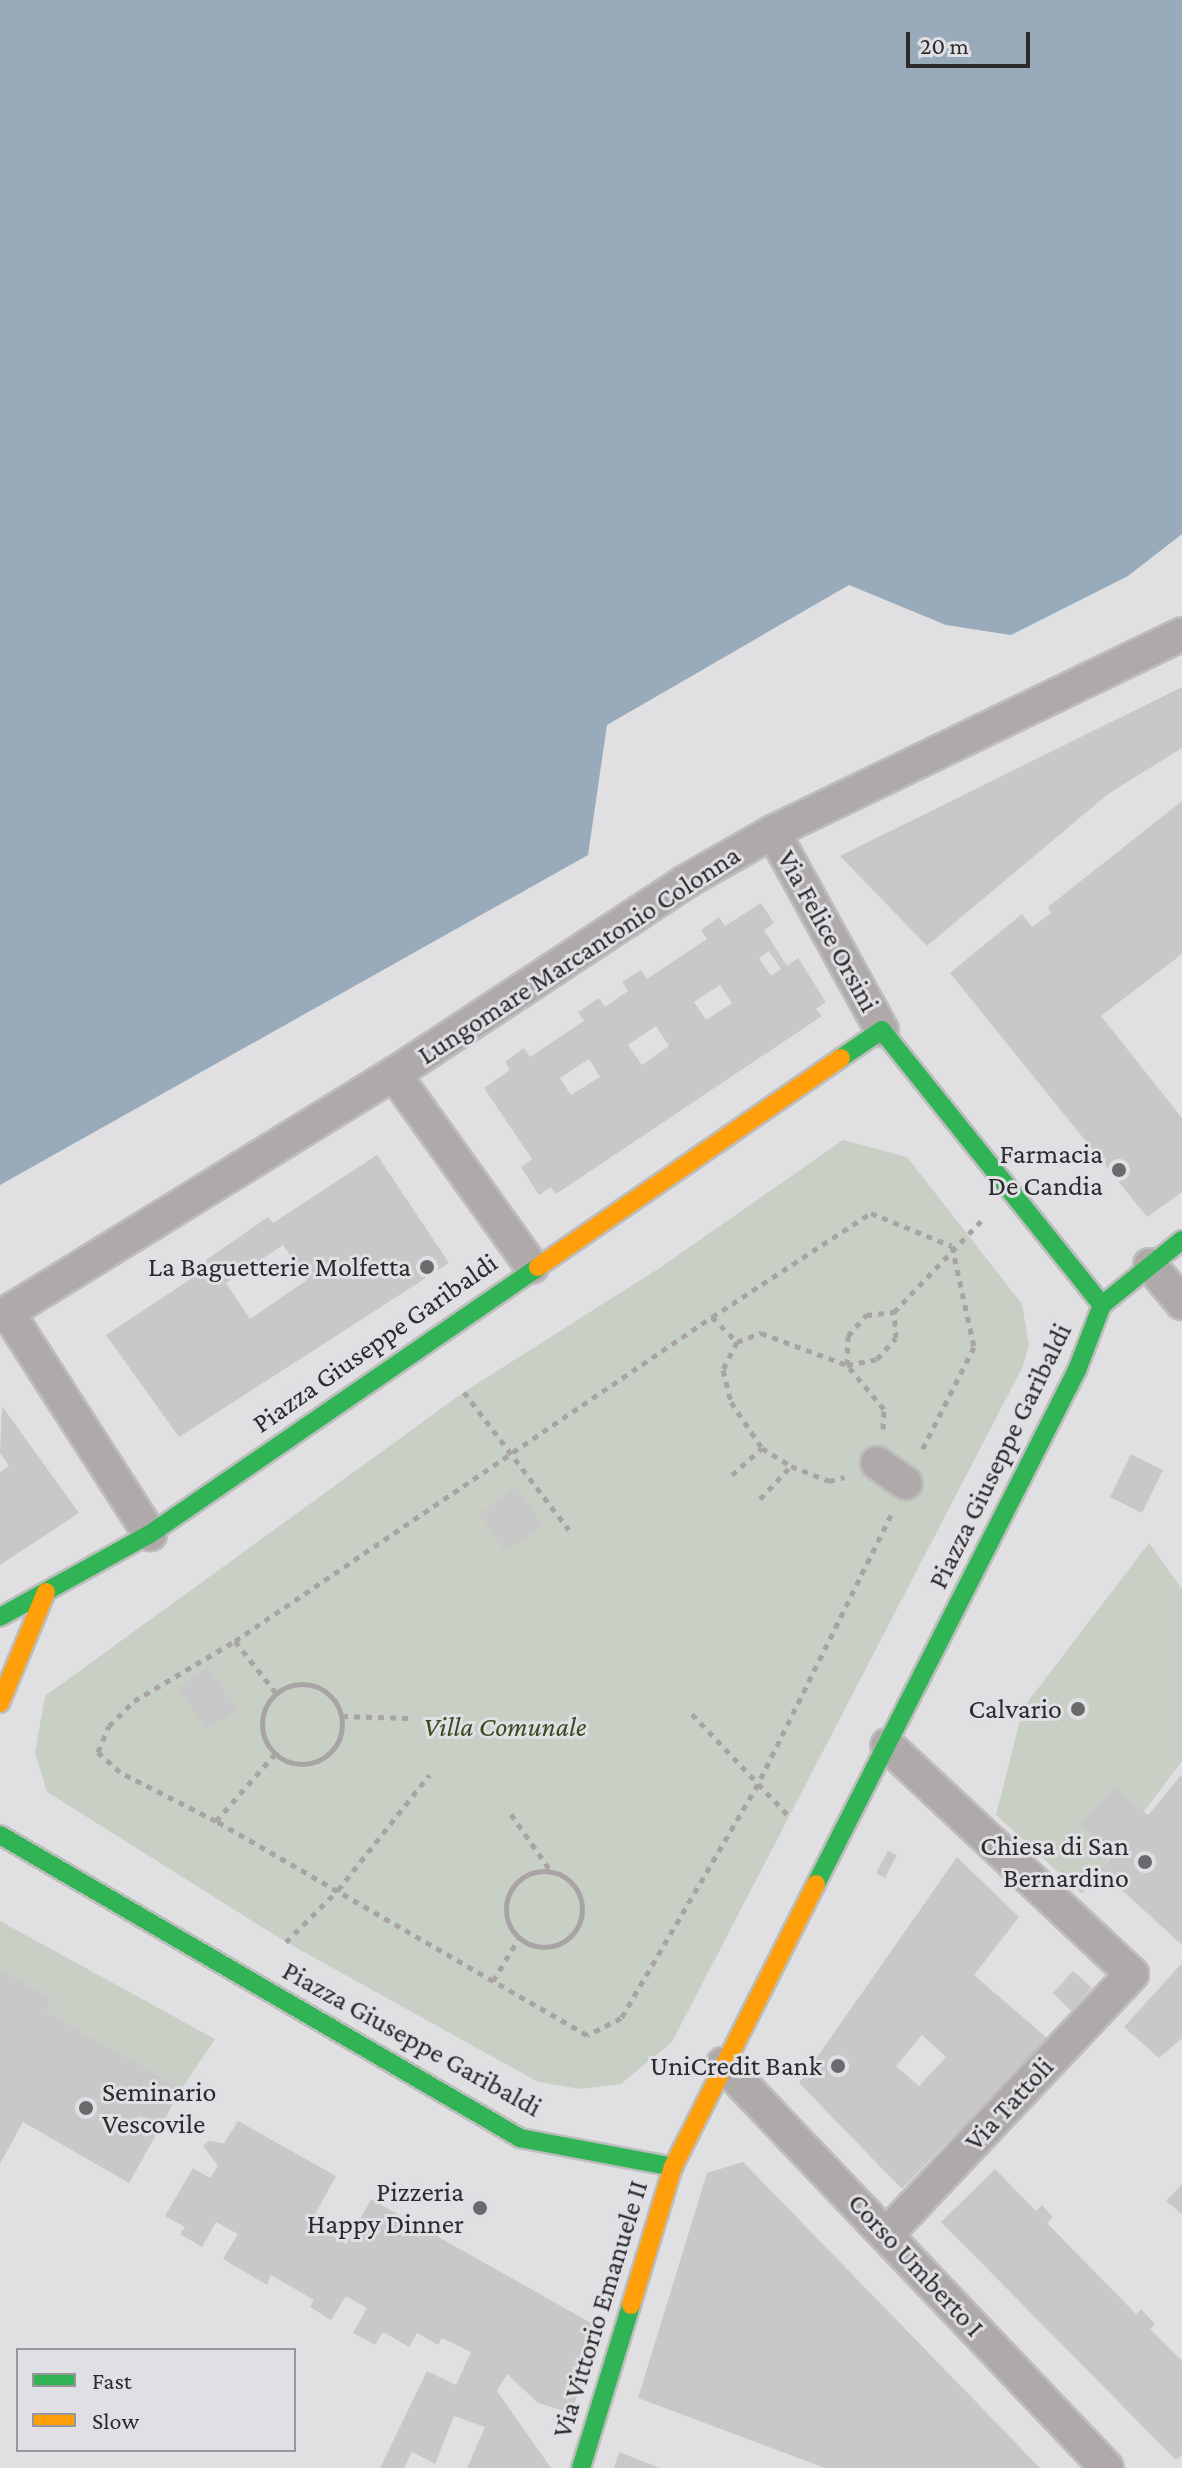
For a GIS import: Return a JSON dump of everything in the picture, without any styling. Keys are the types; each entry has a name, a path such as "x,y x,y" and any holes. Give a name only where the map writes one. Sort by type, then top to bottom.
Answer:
{"street":[{"name":"Lungomare Marcantonio Colonna","path":"4,1315 394,1074 685,882 773,832 1182,634"},
{"name":"Via Felice Orsini","path":"773,832 882,1030"},
{"name":"Piazza Giuseppe Garibaldi","path":"0,1617 150,1534 532,1267 882,1030 1102,1305 1077,1370 673,2167 520,2138 0,1835"},
{"path":"394,1074 532,1267"},
{"path":"1102,1305 1182,1240"},
{"path":"1150,1265 1182,1303"},
{"path":"4,1315 150,1534"},
{"path":"877,1463 906,1483"},
{"path":"0,1703 46,1592"},
{"name":"Via Tattoli","path":"887,1745 1132,1974 887,2234"},
{"name":"Corso Umberto I","path":"723,2064 1107,2468"},
{"name":"Via Vittorio Emanuele II","path":"581,2468 673,2167"}],"path":[{"path":"847,1365 848,1336 866,1315 894,1312 970,1230"},
{"path":"847,1365 877,1359 896,1338 894,1312"},
{"path":"737,1342 712,1317 235,1641 134,1701 109,1726 98,1752 120,1772 216,1821 587,2035 621,2018 758,1784"},
{"path":"761,1333 847,1365 884,1409 877,1463 829,1481 791,1466 762,1448 731,1402 723,1370 737,1342 761,1333"},
{"path":"464,1392 569,1530"},
{"path":"732,1475 762,1448"},
{"path":"760,1499 791,1466"},
{"path":"235,1641 276,1693"},
{"path":"288,1686 316,1686 328,1693 342,1716 338,1742 321,1760 297,1764 275,1754 262,1731 276,1693 288,1686"},
{"path":"692,1714 788,1815"},
{"path":"342,1716 409,1718"},
{"path":"216,1821 275,1754"},
{"path":"286,1942 338,1890 429,1775"},
{"path":"511,1814 551,1871 572,1884 581,1919 555,1946 519,1938 506,1918 509,1893 526,1875 551,1871"},
{"path":"493,1981 519,1938"}],"green space":[{"name":"Villa Comunale","path":"843,1140 907,1157 1022,1304 1029,1345 1023,1366 672,2042 621,2084 580,2089 538,2082 286,1942 47,1792 35,1753 45,1696 464,1392 661,1267"},
{"path":"1149,1543 1182,1589 1182,1761 1082,1894 996,1815 1023,1708"},
{"path":"0,1921 215,2039 182,2088 0,1986"}],"water":[{"path":"0,0 1182,0 1182,534 1128,576 1011,635 946,625 849,585 607,725 588,855 0,1185"}],"building":[{"path":"1182,687 1182,748 1108,794 927,946 840,856"},
{"path":"1182,801 1182,954 1101,1016 1182,1118 1182,1192 1147,1217 950,973 1022,914 1032,927 1051,913 1048,907"},
{"path":"761,903 774,923 764,930 787,966 798,958 826,1002 816,1009 822,1016 556,1194 551,1187 539,1195 521,1167 532,1159 484,1088 510,1070 505,1062 524,1048 530,1057 584,1021 578,1012 599,998 605,1007 628,991 622,982 641,970 647,979 707,939 701,930 719,917 725,926","holes":["769,951 781,969 771,976 759,958","720,985 732,1003 706,1020 694,1002","656,1026 669,1046 642,1065 628,1045","589,1059 600,1077 571,1095 560,1078"]},
{"path":"377,1155 449,1263 179,1437 106,1335 209,1267 206,1260 268,1217 273,1223","holes":["283,1245 307,1280 250,1319 226,1283"]},
{"path":"2,1406 79,1513 0,1565 0,1472 9,1466 0,1453"},
{"path":"1131,1454 1163,1470 1142,1513 1110,1497"},
{"path":"516,1487 544,1526 505,1552 479,1513"},
{"path":"208,1667 237,1709 207,1730 178,1688"},
{"name":"Chiesa di San Bernardino","path":"1182,1774 1182,1945 1100,1870 1117,1851 1081,1825 1114,1787 1148,1815"},
{"path":"888,1851 897,1855 885,1878 876,1873"},
{"path":"957,1857 1019,1917 974,1975 1047,2038 902,2189 799,2083","holes":["922,2035 946,2057 919,2086 896,2066"]},
{"path":"1182,1963 1182,2038 1159,2058 1124,2027"},
{"name":"Seminario Vescovile","path":"0,1970 52,1999 45,2011 182,2088 129,2183 23,2122 0,2164"},
{"path":"1073,1971 1092,1988 1071,2011 1053,1993"},
{"path":"238,2121 336,2176 310,2223 346,2244 371,2199 602,2329 571,2413 538,2403 507,2374 497,2391 551,2468 467,2468 485,2427 454,2416 435,2464 412,2452 404,2468 380,2468 427,2371 456,2385 471,2352 442,2338 438,2345 417,2333 409,2347 383,2332 375,2345 353,2333 367,2308 346,2296 331,2320 310,2307 314,2300 271,2275 267,2285 223,2259 238,2234 216,2222 202,2247 180,2234 185,2227 165,2216 193,2168 210,2178 218,2166 203,2146 208,2141 224,2143"},
{"path":"743,2162 1040,2468 825,2468 638,2398 707,2173"},
{"path":"995,2169 1036,2211 1042,2205 1053,2217 1047,2223 1136,2314 1141,2309 1155,2324 1150,2329 1182,2361 1182,2455 1176,2460 941,2222"},
{"path":"1182,2184 1182,2214 1166,2201"},
{"path":"619,2452 660,2468 614,2468"}],"traffic: fast":[{"path":"816,1884 1077,1370 1102,1305 882,1030 841,1058"},
{"path":"1102,1305 1182,1240"},
{"path":"0,1617 150,1534 538,1267"},
{"path":"0,1835 520,2138 673,2167"},
{"path":"581,2468 631,2305"}],"traffic: slow":[{"path":"538,1267 841,1058"},
{"path":"0,1703 46,1592"},
{"path":"631,2305 673,2167 816,1884"}],"place":[{"name":"Farmacia De Candia","path":"1119,1170"},
{"name":"La Baguetterie Molfetta","path":"427,1267"},
{"name":"Calvario","path":"1078,1709"},
{"name":"Chiesa di San Bernardino","path":"1145,1862"},
{"name":"UniCredit Bank","path":"838,2066"},
{"name":"Seminario Vescovile","path":"86,2108"},
{"name":"Pizzeria Happy Dinner","path":"480,2208"}]}
